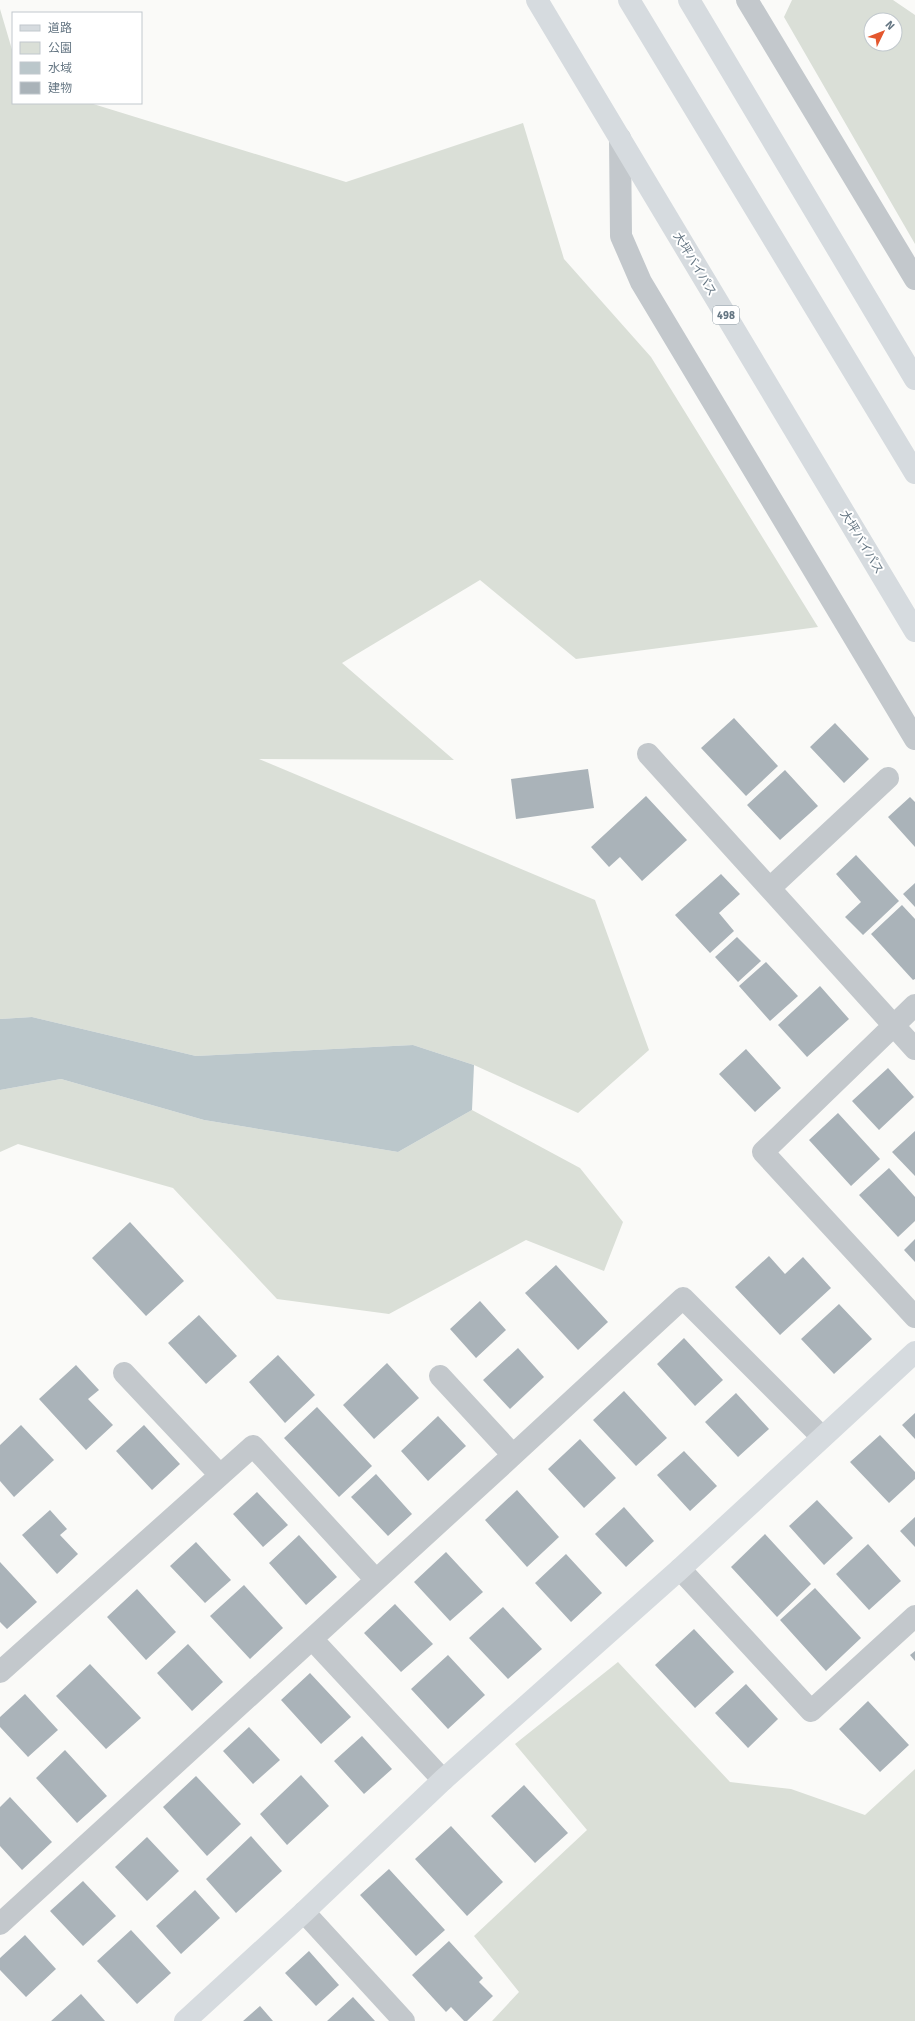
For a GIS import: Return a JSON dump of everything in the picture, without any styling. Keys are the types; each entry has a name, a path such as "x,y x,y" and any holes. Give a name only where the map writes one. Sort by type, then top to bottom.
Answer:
{"main road":[{"name":"大坪バイパス","path":"537,0 915,631"},
{"path":"629,0 915,473"},
{"path":"689,0 915,379"},
{"path":"185,2021 304,1912 443,1780 680,1569 915,1352"}],"street":[{"path":"747,0 915,279"},
{"path":"620,138 621,236 641,282 915,739"},
{"path":"648,754 915,1049"},
{"path":"770,888 888,778"},
{"path":"915,1004 763,1152 915,1316"},
{"path":"0,1924 683,1298 822,1437"},
{"path":"124,1373 220,1475"},
{"path":"440,1376 513,1455"},
{"path":"0,1672 253,1446 376,1580"},
{"path":"680,1569 811,1711 915,1616"},
{"path":"312,1639 443,1780"},
{"path":"304,1912 404,2021"}],"green space":[{"path":"792,0 893,0 915,15 915,244 784,17"},
{"path":"0,9 12,50 12,104 93,104 346,182 523,123 564,259 651,357 818,627 576,659 480,580 342,663 454,760 259,759 595,900 649,1050 578,1113 474,1065 413,1045 196,1056 32,1017 0,1019"},
{"path":"61,1079 204,1120 398,1152 472,1110 580,1168 623,1222 604,1271 526,1240 389,1314 277,1299 173,1188 18,1144 0,1152 0,1090"},
{"path":"618,1662 730,1782 791,1789 865,1815 915,1769 915,2021 492,2021 519,1992 474,1936 587,1830 515,1744"}],"water":[{"path":"32,1017 196,1056 413,1045 474,1065 472,1110 398,1152 204,1120 61,1079 0,1090 0,1019"}],"building":[{"path":"734,718 778,766 746,796 701,748"},
{"path":"835,723 869,759 844,783 810,747"},
{"path":"588,769 594,808 516,819 511,779"},
{"path":"785,770 818,806 780,840 747,805"},
{"path":"646,796 687,840 642,881 620,857 609,867 591,847"},
{"path":"910,797 915,802 915,847 888,817"},
{"path":"856,855 899,901 863,935 845,917 861,902 836,874"},
{"path":"721,874 740,894 719,913 734,931 710,953 675,915"},
{"path":"915,883 915,907 903,894"},
{"path":"902,905 915,919 915,979 913,980 871,934"},
{"path":"737,937 761,961 738,982 715,957"},
{"path":"766,962 798,996 770,1021 739,986"},
{"path":"820,986 849,1019 807,1057 778,1025"},
{"path":"746,1049 781,1088 755,1112 719,1074"},
{"path":"888,1068 914,1097 879,1130 852,1101"},
{"path":"838,1113 880,1159 851,1186 809,1140"},
{"path":"915,1131 915,1176 892,1152"},
{"path":"889,1168 915,1197 915,1221 898,1237 859,1195"},
{"path":"130,1222 184,1281 146,1316 92,1258"},
{"path":"915,1239 915,1262 904,1250"},
{"path":"769,1256 785,1274 803,1257 831,1288 780,1335 735,1287"},
{"path":"556,1265 608,1322 578,1350 525,1293"},
{"path":"480,1301 506,1330 476,1358 450,1329"},
{"path":"839,1304 872,1339 834,1374 801,1339"},
{"path":"199,1315 237,1356 206,1384 168,1343"},
{"path":"684,1338 723,1380 695,1406 657,1364"},
{"path":"518,1348 544,1377 510,1409 483,1380"},
{"path":"278,1355 315,1395 285,1423 249,1382"},
{"path":"387,1363 419,1398 374,1439 343,1405"},
{"path":"76,1365 99,1390 88,1399 113,1425 86,1450 39,1399"},
{"path":"624,1391 667,1438 636,1466 593,1420"},
{"path":"736,1393 769,1429 738,1457 705,1422"},
{"path":"317,1407 372,1466 339,1497 284,1438"},
{"path":"915,1413 915,1439 902,1425"},
{"path":"438,1416 466,1446 428,1481 401,1451"},
{"path":"21,1425 54,1460 14,1497 0,1481 0,1445"},
{"path":"144,1425 180,1464 152,1490 116,1451"},
{"path":"880,1435 915,1472 915,1479 889,1503 850,1462"},
{"path":"580,1439 616,1478 584,1508 548,1469"},
{"path":"684,1451 717,1486 690,1511 657,1475"},
{"path":"376,1474 412,1514 388,1536 351,1497"},
{"path":"517,1490 559,1537 527,1567 485,1520"},
{"path":"257,1492 288,1525 263,1547 233,1514"},
{"path":"817,1500 853,1538 824,1565 789,1526"},
{"path":"624,1507 654,1541 626,1567 595,1534"},
{"path":"50,1510 67,1529 60,1535 78,1554 57,1574 22,1535"},
{"path":"915,1517 915,1547 900,1531"},
{"path":"765,1534 811,1584 777,1617 731,1567"},
{"path":"299,1535 337,1577 306,1605 269,1563"},
{"path":"196,1542 231,1580 205,1603 170,1566"},
{"path":"868,1544 901,1581 869,1610 836,1574"},
{"path":"446,1552 483,1592 450,1621 414,1582"},
{"path":"566,1554 602,1593 571,1622 535,1583"},
{"path":"0,1562 37,1602 7,1629 0,1622"},
{"path":"244,1585 283,1628 250,1659 210,1616"},
{"path":"815,1588 861,1638 826,1671 780,1620"},
{"path":"137,1589 176,1632 146,1660 107,1617"},
{"path":"395,1604 433,1644 401,1672 364,1633"},
{"path":"503,1607 542,1649 508,1679 469,1638"},
{"path":"694,1629 734,1672 695,1708 655,1665"},
{"path":"188,1644 223,1682 192,1711 157,1673"},
{"path":"915,1651 915,1661 910,1655"},
{"path":"448,1655 485,1695 448,1729 411,1689"},
{"path":"90,1664 141,1718 106,1749 56,1696"},
{"path":"310,1673 351,1717 321,1744 281,1700"},
{"path":"746,1684 778,1719 748,1748 715,1713"},
{"path":"25,1694 58,1730 28,1757 0,1727 0,1717"},
{"path":"868,1701 909,1745 880,1772 839,1729"},
{"path":"249,1727 280,1760 253,1784 223,1751"},
{"path":"362,1736 392,1769 364,1794 334,1761"},
{"path":"65,1750 107,1796 77,1823 36,1778"},
{"path":"301,1775 329,1806 287,1845 260,1814"},
{"path":"196,1776 241,1824 207,1856 163,1807"},
{"path":"524,1785 568,1833 535,1863 491,1816"},
{"path":"10,1797 52,1842 22,1870 0,1846 0,1807"},
{"path":"451,1826 503,1882 467,1916 415,1859"},
{"path":"251,1836 282,1871 236,1913 206,1879"},
{"path":"147,1837 179,1871 147,1901 115,1867"},
{"path":"389,1869 445,1930 416,1956 360,1895"},
{"path":"83,1881 116,1916 83,1946 50,1911"},
{"path":"195,1890 220,1918 181,1954 156,1926"},
{"path":"131,1930 171,1973 137,2004 97,1961"},
{"path":"25,1935 56,1969 26,1997 0,1970 0,1958"},
{"path":"449,1941 483,1978 479,1982 493,1996 467,2021 464,2021 451,2007 446,2012 412,1975"},
{"path":"309,1951 339,1985 316,2006 285,1973"},
{"path":"81,1994 105,2021 51,2021"},
{"path":"353,1997 375,2021 327,2021"},
{"path":"260,2006 273,2021 243,2021"}]}
